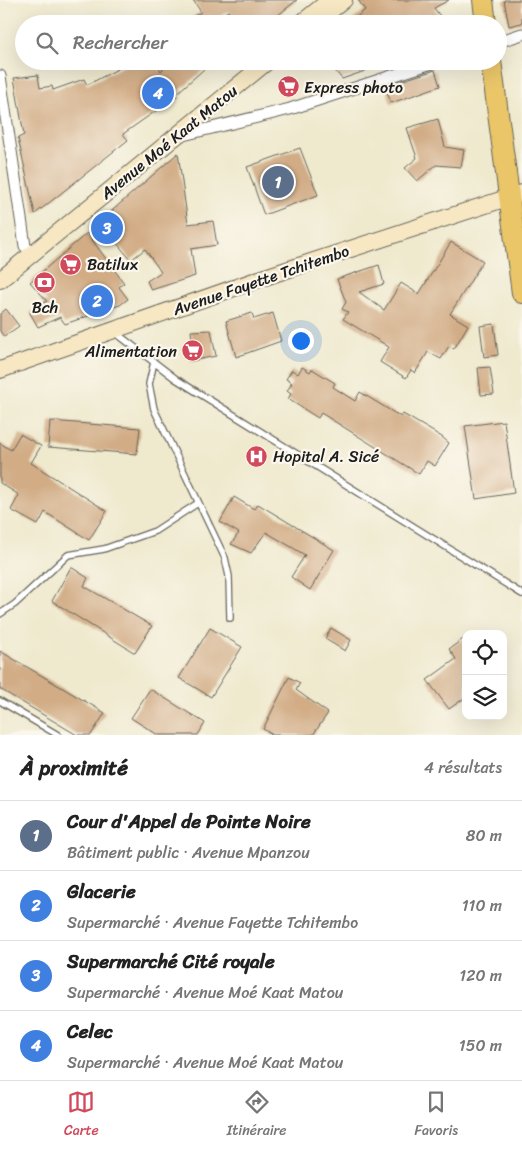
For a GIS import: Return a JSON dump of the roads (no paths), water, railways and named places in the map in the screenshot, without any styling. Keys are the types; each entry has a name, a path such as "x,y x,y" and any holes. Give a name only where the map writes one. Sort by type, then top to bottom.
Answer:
{"highway":[{"path":"483,0 485,15"},
{"path":"493,70 516,195 522,293"}],"main road":[{"path":"311,15 330,0"},
{"path":"326,15 344,0"},
{"name":"Avenue Moé Kaat Matou","path":"0,267 153,139 241,70"},
{"name":"Avenue Moé Kaat Matou","path":"0,280 257,70"},
{"name":"Avenue Fayette Tchitembo","path":"0,370 272,275 516,195"}],"street":[{"path":"507,39 522,34"},
{"path":"172,138 290,109 410,70"},
{"path":"0,76 25,246"}],"lane":[{"path":"114,331 176,380 522,594"},
{"path":"154,362 149,384 154,409 225,558 229,576 230,618"},
{"path":"0,614 15,604 68,555 104,549 155,532 198,503"},
{"path":"0,701 58,735"}],"place":[{"name":"Express photo","path":"288,87"},
{"name":"Celec","path":"158,93"},
{"name":"Cour d'Appel de Pointe Noire","path":"278,182"},
{"name":"Supermarché Cité royale","path":"107,228"},
{"name":"Batilux","path":"71,264"},
{"name":"Bch","path":"45,283"},
{"name":"Glacerie","path":"97,301"},
{"name":"Alimentation","path":"193,351"},
{"name":"Hopital A. Sicé","path":"257,456"}]}
